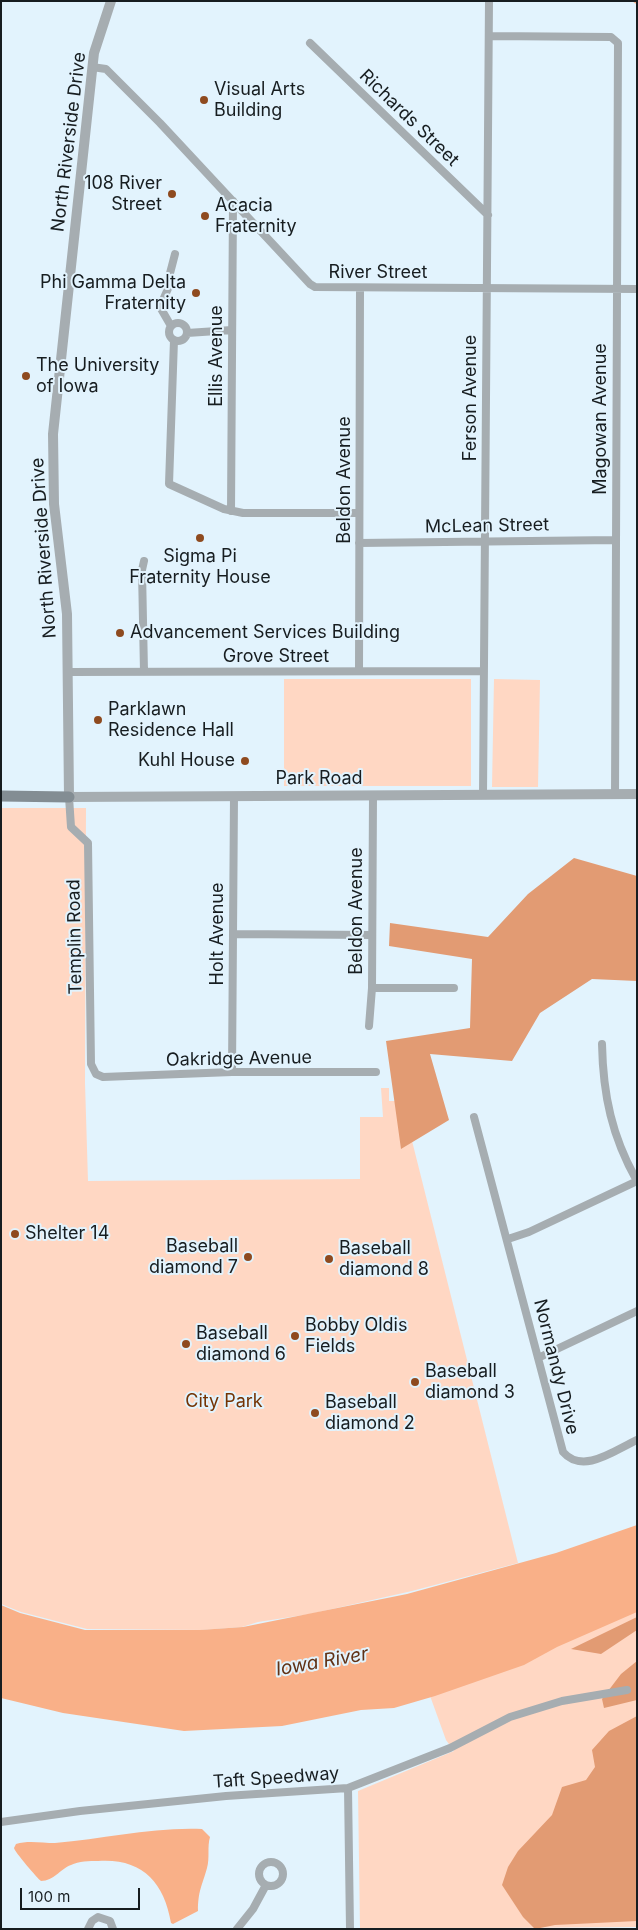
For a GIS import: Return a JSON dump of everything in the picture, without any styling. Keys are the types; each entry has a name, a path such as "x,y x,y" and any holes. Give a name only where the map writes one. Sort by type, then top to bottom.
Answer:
{"main road":[{"name":"Park Road","path":"1,796 68,797"}],"street":[{"name":"North Riverside Drive","path":"68,797 67,614 54,496 53,434 92,67 94,53 112,1"},
{"name":"Ferson Avenue","path":"483,795 489,1"},
{"name":"Magowan Avenue","path":"489,36 610,37 618,43 614,794"},
{"name":"Richards Street","path":"310,43 488,215"},
{"name":"River Street","path":"92,67 106,69 310,284 321,288 637,289"},
{"name":"Ellis Avenue","path":"231,511 232,201"},
{"path":"175,254 168,281 170,284 160,307 171,326 169,333 174,340 169,484 231,511 243,514 360,513"},
{"name":"Beldon Avenue","path":"359,671 360,288"},
{"path":"171,326 181,323 186,327 187,332 183,340 174,340"},
{"path":"187,332 232,330"},
{"name":"McLean Street","path":"359,543 616,540"},
{"path":"144,562 142,570 144,672"},
{"name":"Grove Street","path":"68,672 484,671"},
{"name":"Park Road","path":"68,797 637,794"},
{"name":"Holt Avenue","path":"232,1072 234,796"},
{"name":"Beldon Avenue","path":"369,1026 372,988 373,796"},
{"name":"Templin Road","path":"68,797 71,827 88,843 91,1064 96,1074 103,1077"},
{"path":"233,934 372,935"},
{"path":"372,988 454,988"},
{"path":"508,1239 529,1232 637,1181 622,1154 609,1118 602,1072 602,1044"},
{"name":"Oakridge Avenue","path":"103,1077 232,1072 376,1072"},
{"name":"Normandy Drive","path":"474,1117 508,1239 559,1444 568,1458 579,1463 588,1462 637,1440"},
{"path":"538,1358 637,1311"},
{"name":"Taft Speedway","path":"1,1822 80,1811 226,1796 348,1788 450,1748 510,1717 562,1701 626,1690"},
{"path":"348,1788 350,1929"},
{"path":"237,1929 253,1909 266,1885"},
{"path":"88,1929 92,1921 103,1917 110,1921 113,1929"}],"green space":[{"path":"284,679 471,679 471,786 284,786"},
{"path":"494,679 540,680 538,787 492,787"},
{"name":"City Park","path":"1,808 86,808 85,1083 88,1181 360,1179 360,1117 383,1117 381,1088 389,1088 389,1101 402,1101 518,1563 412,1591 310,1614 258,1622 242,1627 201,1630 87,1629 21,1612 1,1604"},
{"path":"637,1609 637,1927 360,1929 358,1791 454,1751 446,1740 429,1693"}],"shaded area":[{"path":"574,858 637,876 637,981 592,979 540,1013 512,1061 430,1054 449,1120 401,1149 386,1041 470,1028 472,959 389,946 390,923 488,937 528,894"},
{"path":"637,1617 637,1630 601,1654 571,1649"},
{"path":"637,1661 637,1700 604,1708 602,1699 621,1674"},
{"path":"637,1716 637,1921 555,1925 535,1929 523,1917 502,1885 508,1867 518,1851 552,1815 562,1787 586,1780 595,1767 592,1750 609,1731"}],"water":[{"name":"Iowa River","path":"637,1525 637,1612 557,1647 524,1665 394,1708 361,1710 282,1726 184,1731 63,1713 1,1698 1,1605 20,1613 85,1630 200,1630 243,1627 407,1594 556,1553"},
{"path":"202,1829 210,1837 208,1864 200,1893 198,1911 173,1924 171,1923 163,1895 148,1875 138,1868 113,1861 84,1861 71,1865 50,1879 41,1881 14,1848 16,1844 25,1842 55,1843 146,1831"}],"place":[{"name":"Visual Arts Building","path":"204,100"},
{"name":"108 River Street","path":"172,194"},
{"name":"Acacia Fraternity","path":"205,216"},
{"name":"Phi Gamma Delta Fraternity","path":"196,293"},
{"name":"The University of Iowa","path":"26,376"},
{"name":"Sigma Pi Fraternity House","path":"200,538"},
{"name":"Advancement Services Building","path":"120,633"},
{"name":"Parklawn Residence Hall","path":"98,720"},
{"name":"Kuhl House","path":"245,761"},
{"name":"Shelter 14","path":"15,1234"},
{"name":"Baseball diamond 7","path":"248,1257"},
{"name":"Baseball diamond 8","path":"329,1259"},
{"name":"Bobby Oldis Fields","path":"295,1336"},
{"name":"Baseball diamond 6","path":"186,1344"},
{"name":"Baseball diamond 3","path":"415,1382"},
{"name":"Baseball diamond 2","path":"315,1413"}]}
